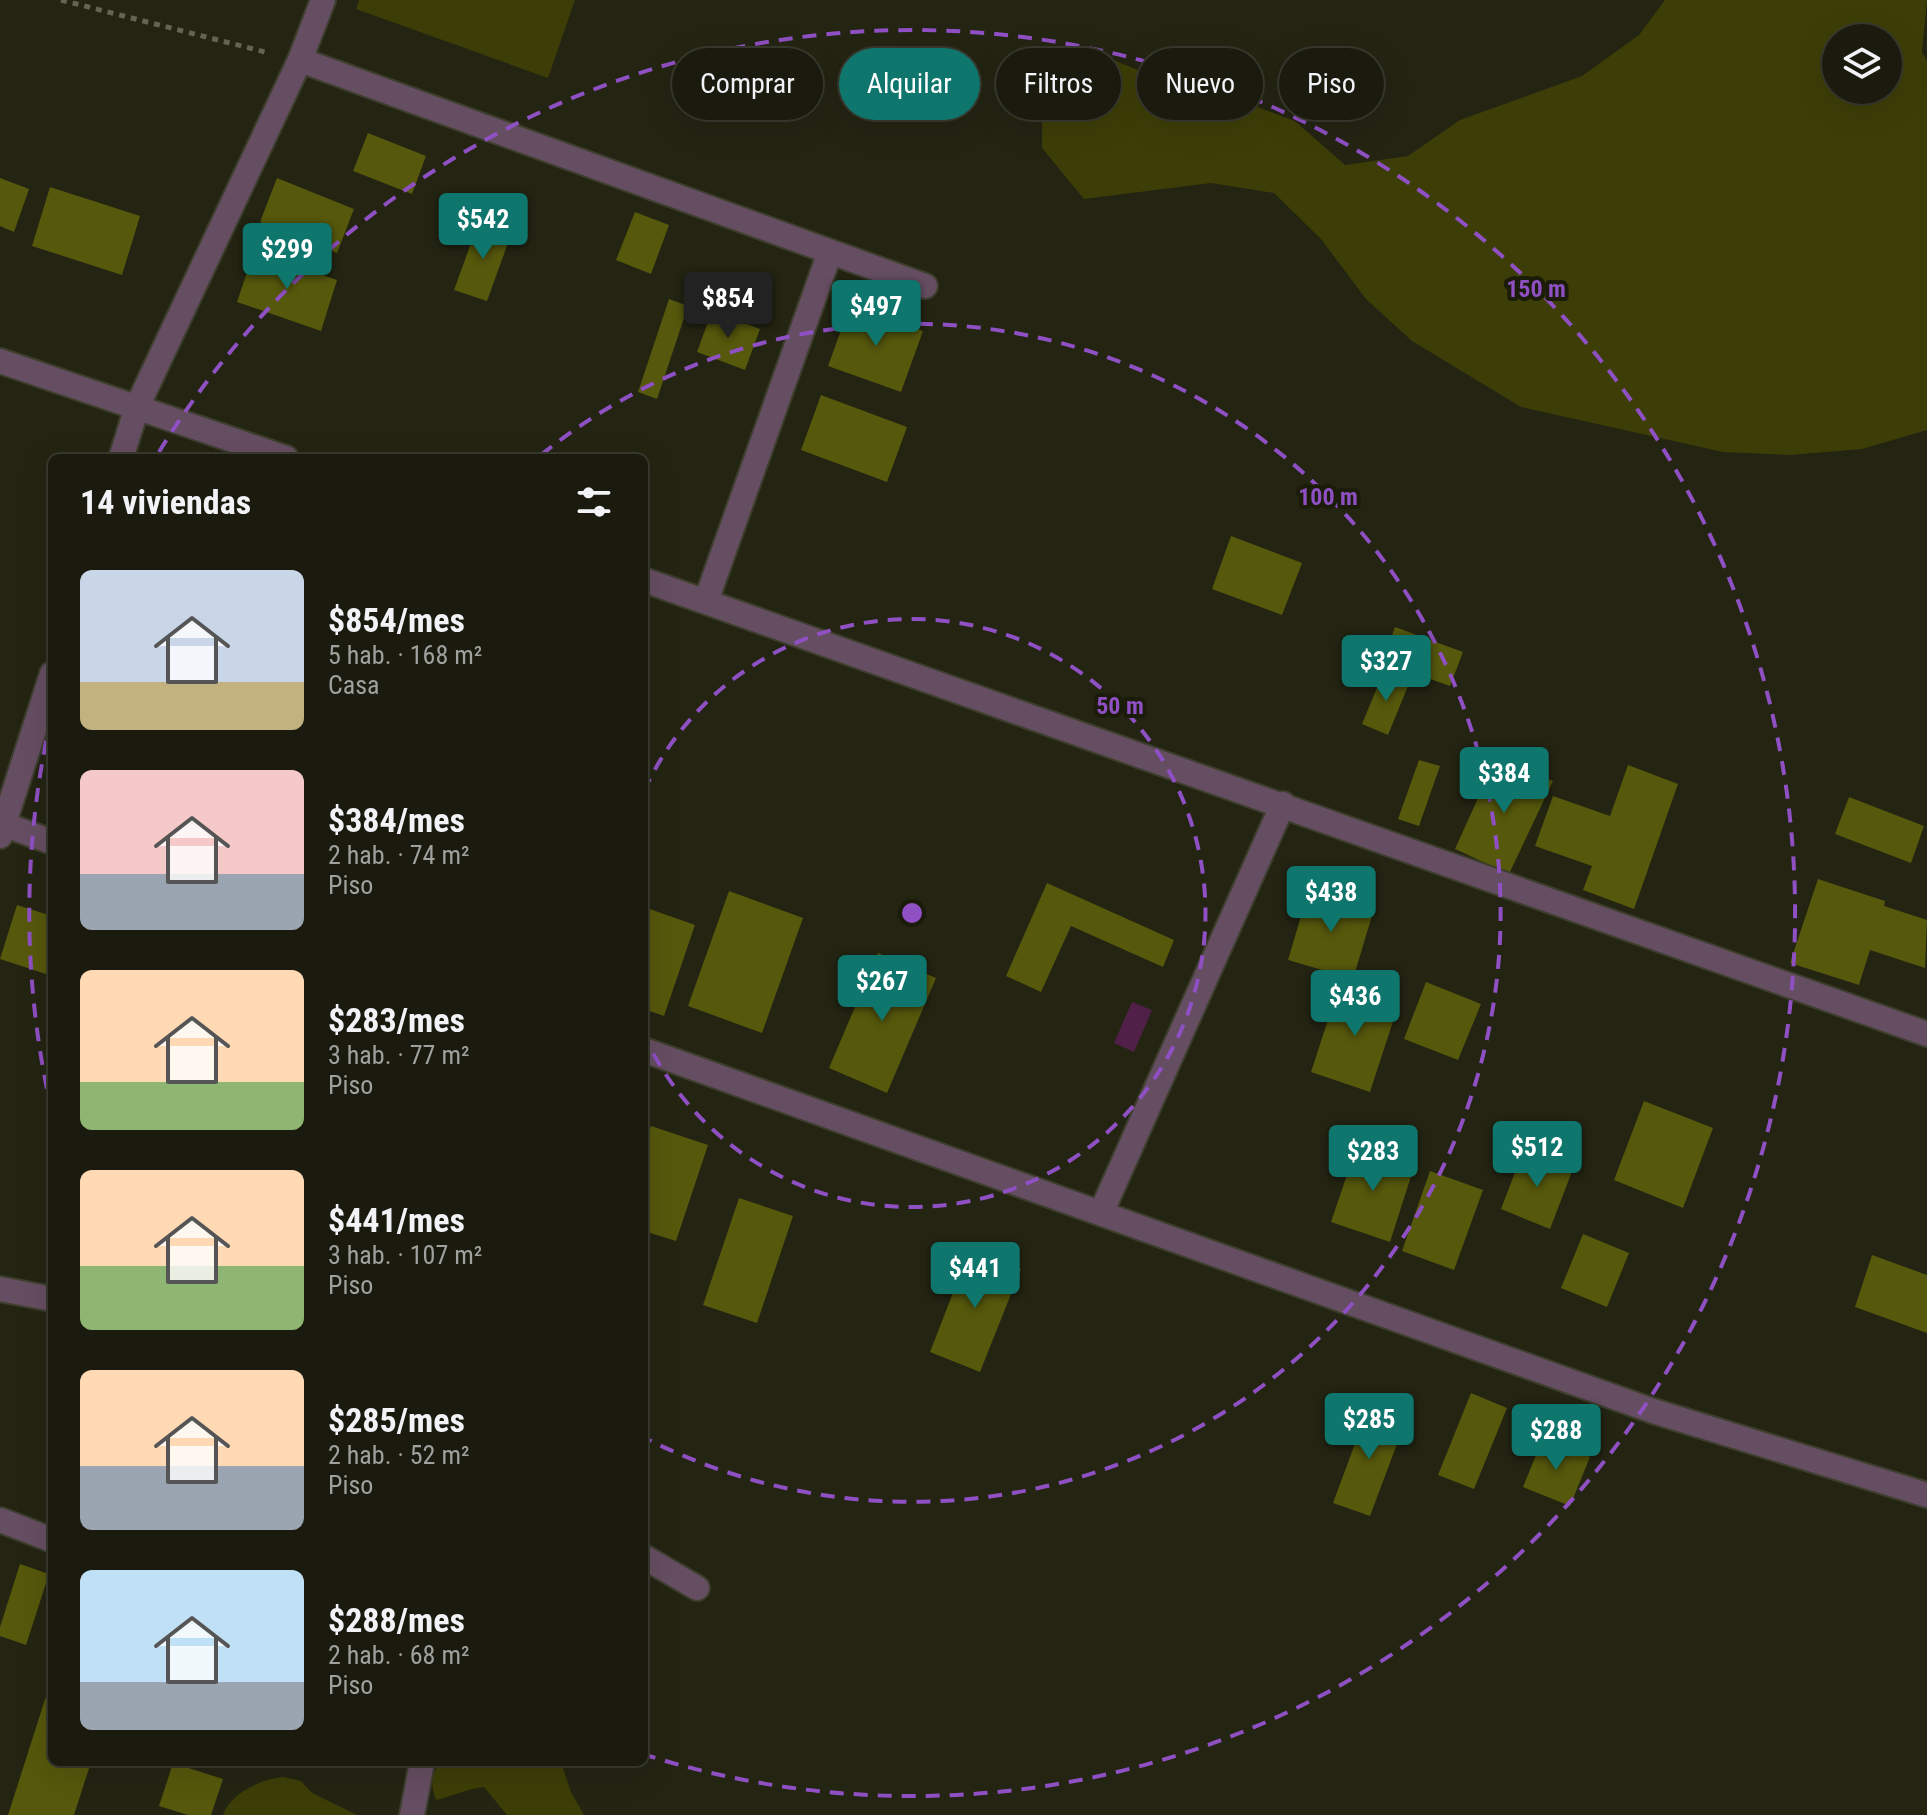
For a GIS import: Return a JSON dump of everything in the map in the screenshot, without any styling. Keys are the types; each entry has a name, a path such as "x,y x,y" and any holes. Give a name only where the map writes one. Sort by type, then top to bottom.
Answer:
{"street":[{"path":"122,454 137,407 300,60 323,0"},
{"path":"300,60 925,286"},
{"path":"706,601 830,252"},
{"path":"0,361 274,454"},
{"path":"648,581 1927,1034"},
{"path":"48,686 1,828 48,841"},
{"path":"1101,1213 1283,804"},
{"path":"648,1051 1653,1411 1927,1495"},
{"path":"0,1289 48,1298"},
{"path":"0,1520 48,1538"},
{"path":"648,1559 697,1588"},
{"path":"412,1815 421,1766"}],"path":[{"path":"61,0 300,60"}],"shaded area":[{"path":"359,0 575,0 548,78 356,9"},
{"path":"1665,0 1927,0 1922,52 1927,61 1927,430 1862,449 1790,455 1723,452 1521,407 1412,341 1366,299 1321,239 1274,193 1211,183 1084,199 1042,148 1042,120 1121,120 1121,63 1137,70 1137,120 1263,120 1263,109 1279,115 1279,120 1295,121 1345,165 1408,156 1460,120 1582,76 1639,35"},
{"path":"1132,1002 1152,1010 1134,1052 1114,1043"},
{"path":"438,1766 562,1766 571,1792 584,1815 507,1815 484,1787 436,1800 432,1780"},
{"path":"284,1777 301,1781 312,1793 357,1815 223,1815 232,1800 248,1788"}],"building":[{"path":"368,133 426,156 412,194 353,171"},
{"path":"0,178 29,189 14,232 0,226"},
{"path":"277,178 354,209 337,253 260,222"},
{"path":"50,187 140,216 122,275 32,246"},
{"path":"635,212 669,225 651,274 616,260"},
{"path":"479,221 512,232 487,301 454,290"},
{"path":"254,252 337,280 321,331 237,302"},
{"path":"669,299 688,306 657,399 638,392"},
{"path":"850,305 923,331 901,392 828,366"},
{"path":"712,311 760,329 745,370 697,352"},
{"path":"821,395 907,427 887,482 801,450"},
{"path":"1231,536 1302,563 1282,615 1212,589"},
{"path":"1395,627 1463,652 1450,686 1382,662"},
{"path":"1384,671 1410,681 1388,735 1362,724"},
{"path":"1497,756 1553,781 1509,874 1455,849"},
{"path":"1419,760 1440,766 1419,826 1398,819"},
{"path":"1628,765 1678,784 1634,909 1583,890 1592,866 1535,846 1553,796 1610,816"},
{"path":"1849,797 1924,826 1911,863 1835,834"},
{"path":"1818,879 1885,901 1884,906 1927,920 1925,968 1870,950 1859,985 1790,963"},
{"path":"1047,883 1174,940 1163,967 1071,926 1041,992 1006,976"},
{"path":"1309,889 1374,909 1353,979 1288,960"},
{"path":"729,891 803,918 762,1033 688,1006"},
{"path":"17,905 48,915 48,975 0,959"},
{"path":"648,908 695,925 664,1016 648,1010"},
{"path":"878,953 936,978 887,1093 829,1068"},
{"path":"1426,982 1481,1004 1458,1060 1404,1039"},
{"path":"1340,983 1399,1003 1370,1092 1311,1072"},
{"path":"1644,1101 1713,1128 1683,1208 1614,1180"},
{"path":"651,1126 708,1145 676,1241 648,1232 648,1135"},
{"path":"1357,1145 1415,1164 1390,1242 1331,1222"},
{"path":"1524,1149 1573,1169 1550,1229 1501,1209"},
{"path":"1430,1171 1483,1190 1454,1270 1402,1251"},
{"path":"739,1198 793,1216 757,1323 703,1305"},
{"path":"1583,1234 1629,1253 1607,1307 1561,1288"},
{"path":"970,1249 1021,1269 980,1372 930,1352"},
{"path":"1872,1255 1927,1275 1927,1333 1855,1307"},
{"path":"1471,1393 1507,1408 1474,1489 1438,1475"},
{"path":"1369,1406 1406,1420 1370,1516 1333,1503"},
{"path":"1543,1438 1590,1457 1570,1506 1523,1487"},
{"path":"20,1564 48,1574 26,1645 0,1636 0,1627"},
{"path":"48,1690 48,1766 90,1766 74,1815 8,1815"},
{"path":"172,1766 182,1766 223,1779 211,1815 188,1815 159,1806"}]}
